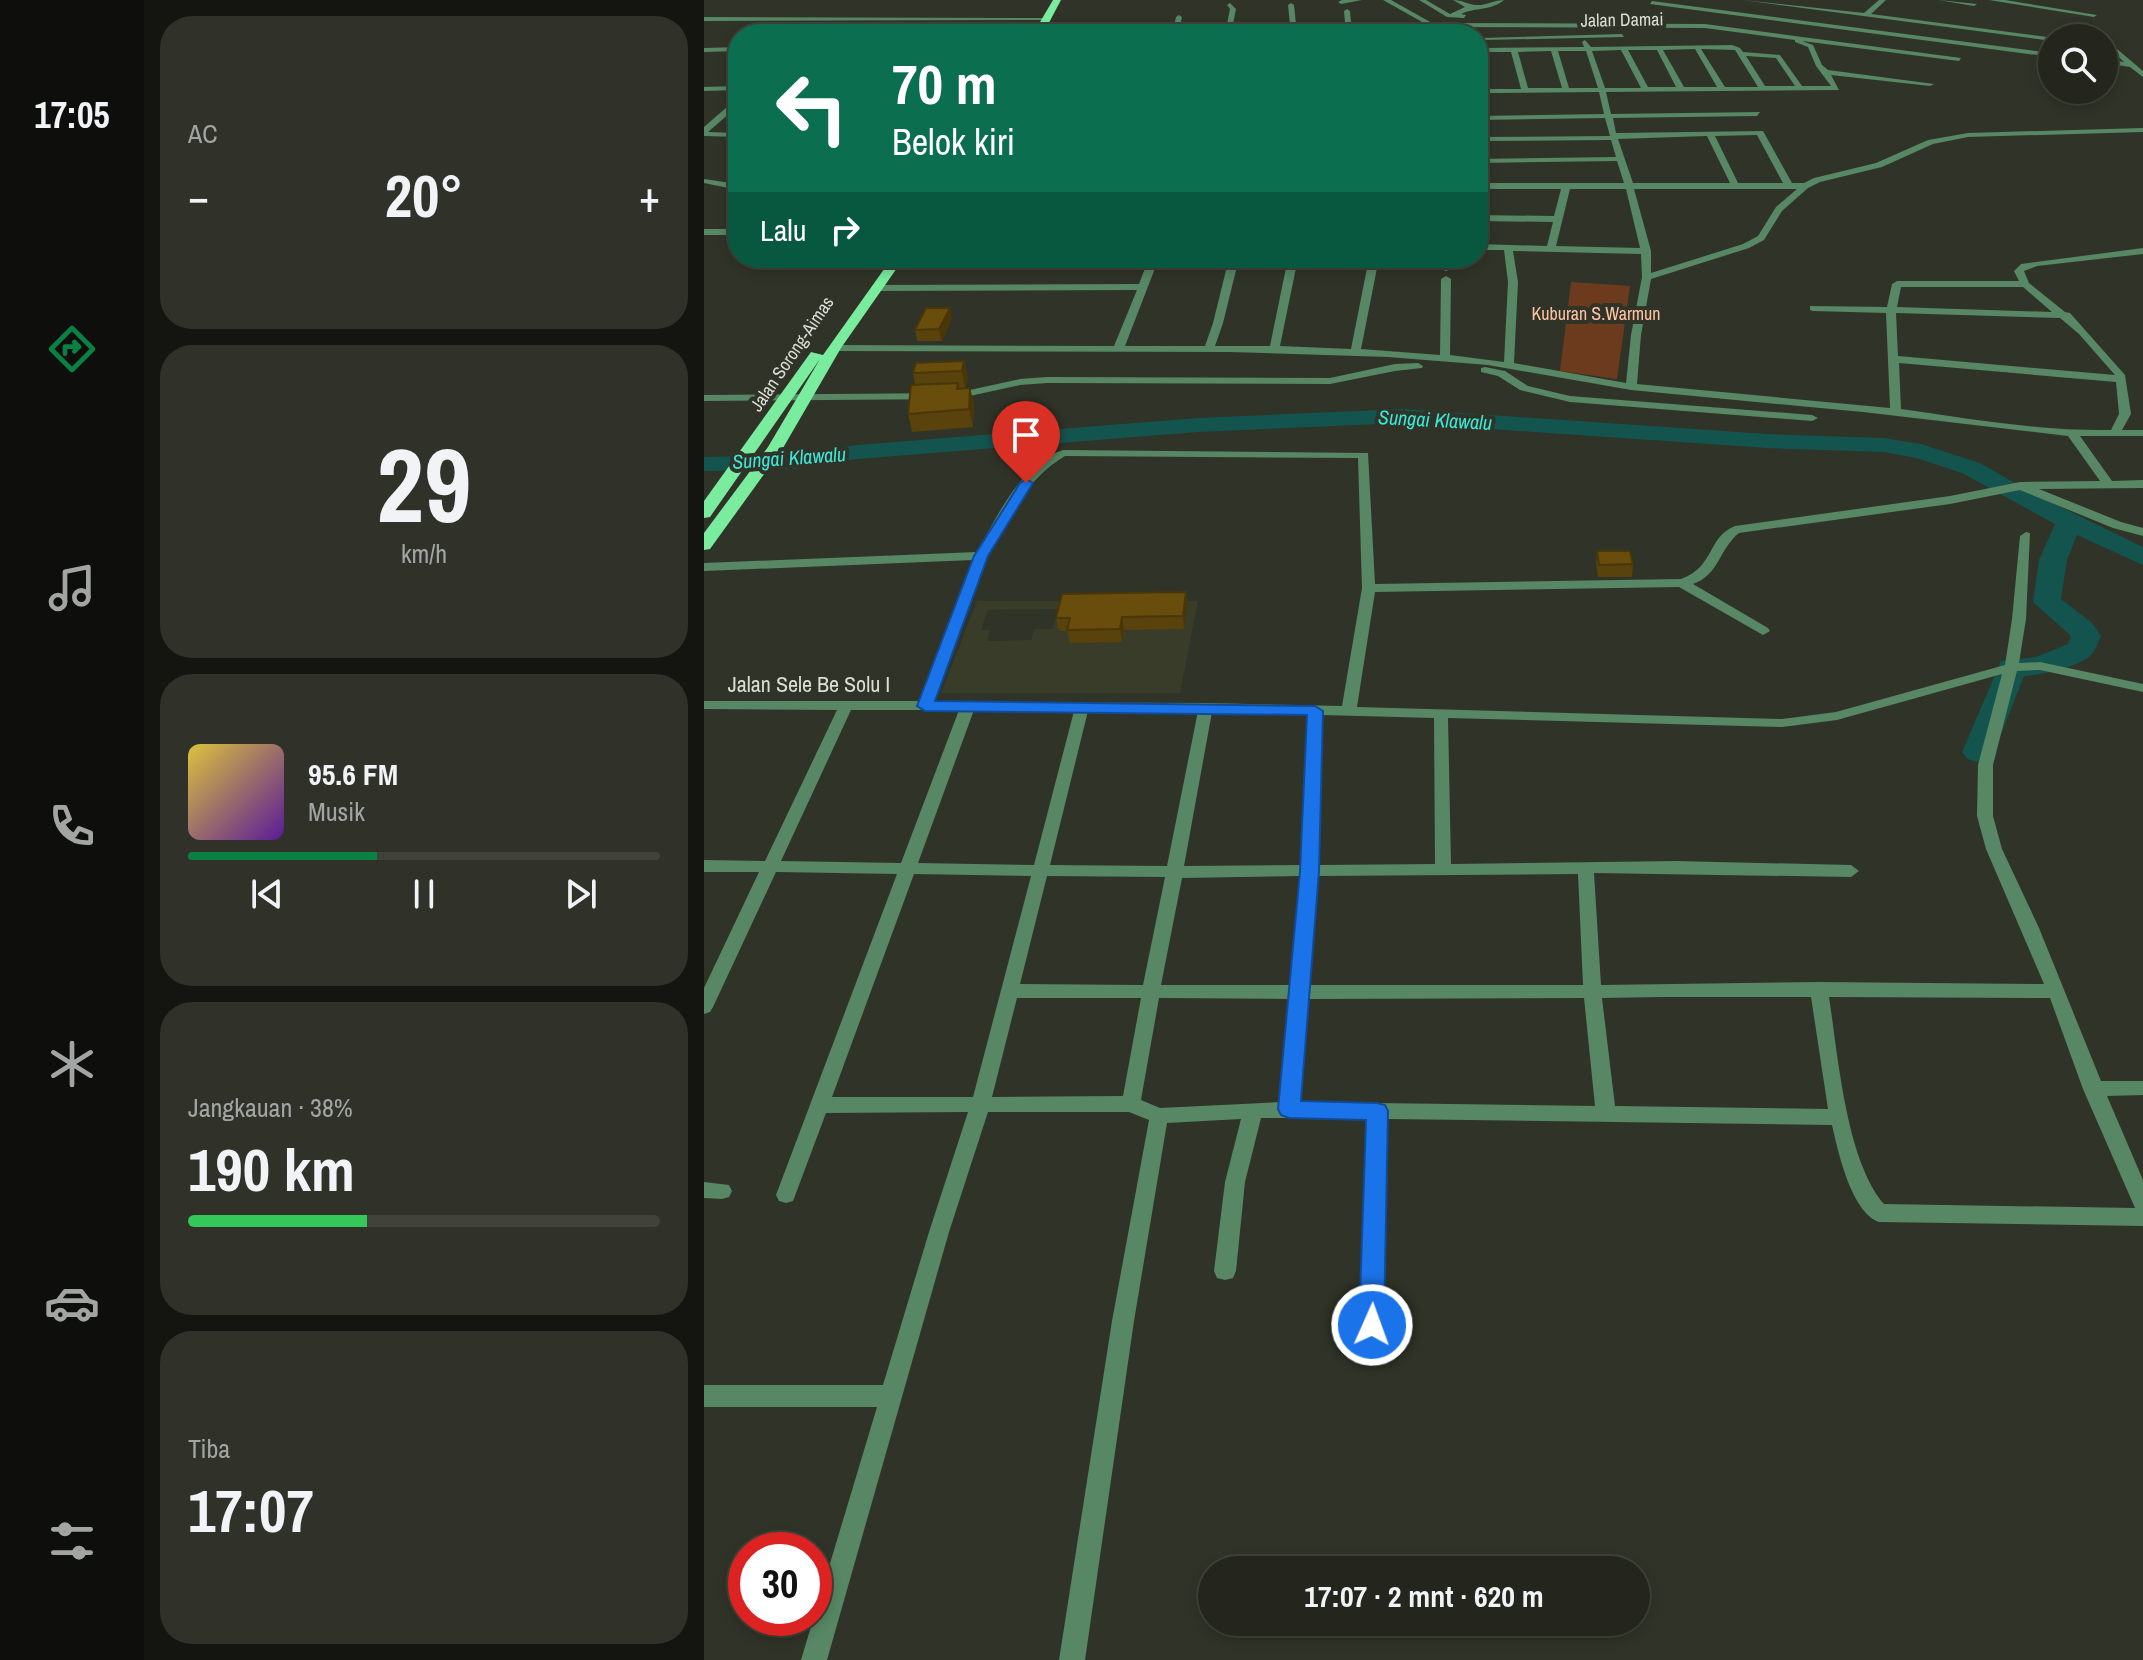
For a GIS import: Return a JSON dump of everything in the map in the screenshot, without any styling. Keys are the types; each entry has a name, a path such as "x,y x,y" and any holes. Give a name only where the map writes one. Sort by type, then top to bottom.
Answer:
{"highway":[{"path":"1045,24 1057,0"},
{"name":"Jalan Sorong-Aimas","path":"704,513 876,268"},
{"name":"Jalan Sorong-Aimas","path":"704,545 775,448 834,348 891,268"},
{"path":"704,513 727,513"}],"street":[{"path":"1341,2 1359,0"},
{"path":"1386,0 1429,24"},
{"path":"1422,0 1451,16 1502,16"},
{"path":"1456,0 1470,7"},
{"path":"1433,24 1470,7 1492,6 1501,0"},
{"path":"1959,59 1751,36 1697,36 1705,26 1743,0 2038,37"},
{"path":"1784,5 1794,0"},
{"path":"1860,15 1883,0"},
{"path":"1941,0 1974,4"},
{"path":"1992,0 2094,15"},
{"path":"1641,10 1655,2 2038,53"},
{"path":"2011,10 2017,3"},
{"path":"1230,5 1233,9 1230,24"},
{"path":"1291,5 1293,24"},
{"path":"2088,5 2094,15 2094,24"},
{"path":"2047,14 2053,8"},
{"path":"1347,11 1348,24"},
{"path":"1177,24 1179,17"},
{"path":"1620,25 1631,18"},
{"path":"704,19 830,19 963,24"},
{"path":"826,24 830,19"},
{"path":"1488,25 1705,26 1807,42 1819,66 1836,88 1488,91"},
{"name":"Jalan Damai","path":"1488,42 1628,36"},
{"path":"1582,37 1603,91 1646,251 1647,277 1636,335 1631,387"},
{"path":"1488,44 1514,50 1732,47 1763,89"},
{"path":"1623,48 1646,91"},
{"path":"1659,48 1682,91"},
{"path":"1697,48 1723,90"},
{"path":"704,50 728,49"},
{"path":"1554,49 1566,91"},
{"path":"1514,50 1525,91"},
{"path":"1740,54 1778,56 1800,89"},
{"path":"2118,54 2143,75"},
{"path":"2118,63 2131,65"},
{"path":"1826,72 1930,84"},
{"path":"704,89 728,88"},
{"path":"704,132 728,111"},
{"path":"1488,118 1757,114"},
{"path":"1647,277 1735,250 1761,238 1779,209 1805,186 1817,180 1868,169 1946,138 2005,133 2143,130"},
{"path":"704,132 728,134"},
{"path":"1488,139 1760,133 1789,186"},
{"path":"1710,134 1735,186"},
{"path":"1488,161 1620,159"},
{"path":"704,181 728,185"},
{"path":"1488,186 1805,186"},
{"path":"1551,248 1566,186"},
{"path":"1488,218 1559,219"},
{"path":"704,232 728,232"},
{"path":"1488,247 1646,251"},
{"path":"1508,247 1513,282 1509,365"},
{"path":"2115,433 2125,414 2121,379 2112,363 2066,315 2025,284 2019,271 2024,266 2143,251"},
{"path":"1118,350 1150,268"},
{"path":"1208,350 1232,268"},
{"path":"1274,350 1291,268"},
{"path":"1355,352 1372,268"},
{"path":"1444,268 1447,274 1445,357"},
{"path":"1896,412 1891,311 1895,288 1900,284 2025,284"},
{"path":"876,288 1143,287"},
{"path":"1813,308 2066,315"},
{"path":"834,348 987,352 1274,350 1445,357 1631,387 1896,412 2073,435 2143,433"},
{"path":"1894,359 2121,379"},
{"path":"704,398 956,396 1034,380 1330,381 1364,377 1385,367 1406,366 1496,371 1514,384 1536,392 1588,401 1812,418"},
{"path":"2073,435 2108,484"},
{"path":"925,706 981,556 1026,483 1046,462 1063,453 1356,453 1366,458 1369,588 1349,710"},
{"path":"1369,588 1682,583 1702,577 1709,571 1725,540 1735,530 2014,488 2143,484"},
{"path":"2014,488 2143,532"},
{"path":"2026,536 2012,667 1987,761 1983,795 1986,826 1993,851 2030,927 2093,1089 2143,1203"},
{"path":"704,567 981,556"},
{"path":"1682,583 1763,631"},
{"name":"Jalan Sele Be Solu I","path":"704,705 1206,707 1782,723 1812,721 2012,667 2040,666 2143,688"},
{"path":"704,1007 846,706"},
{"path":"786,1195 968,706"},
{"path":"814,1660 939,1232 981,1103 1082,707"},
{"path":"1131,1104 1206,707"},
{"path":"1289,1109 1310,871 1315,711"},
{"path":"1441,715 1443,868"},
{"path":"704,866 1177,872 1443,868 1851,871"},
{"path":"1586,869 1592,992 1606,1115"},
{"path":"1819,989 1838,1117 1863,1194 1871,1208 1879,1213 2143,1217"},
{"path":"1008,991 2055,991"},
{"path":"2093,1089 2143,1088"},
{"path":"818,1105 1131,1104 1159,1116 1289,1109 1838,1117"},
{"path":"1225,1271 1235,1182 1253,1111"},
{"path":"1372,1325 1377,1111"},
{"path":"1072,1660 1123,1321 1159,1116"},
{"path":"704,1396 892,1396"}],"shaded area":[{"path":"977,601 1198,601 1180,693 941,693","holes":["1058,609 1052,629 1034,629 1031,640 987,641 990,630 981,630 988,610"]}],"green space":[{"name":"Kuburan S.Warmun","path":"1571,282 1630,286 1617,379 1560,371"}],"building":[{"path":"926,308 950,308 939,329 915,330"},
{"path":"964,361 962,371 913,373 916,363"},
{"path":"958,383 957,389 970,388 969,409 908,414 911,385"},
{"path":"1597,551 1630,551 1633,564 1599,565"},
{"path":"1186,592 1183,616 1122,617 1120,629 1067,630 1070,618 1056,618 1062,594"}],"waterway":[{"name":"Sungai Klawalu","path":"704,464 795,462 857,452 1335,417 1404,416 1767,441 1884,445 1921,451 1971,468 2025,499 2143,557"},
{"path":"1978,752 2012,667 2040,666 2080,650 2086,636 2082,629 2047,602 2053,560 2069,522"}],"route":[{"path":"1026,483 981,556 925,706 1206,707 1315,711 1310,871 1289,1109 1377,1111 1372,1325"}]}
